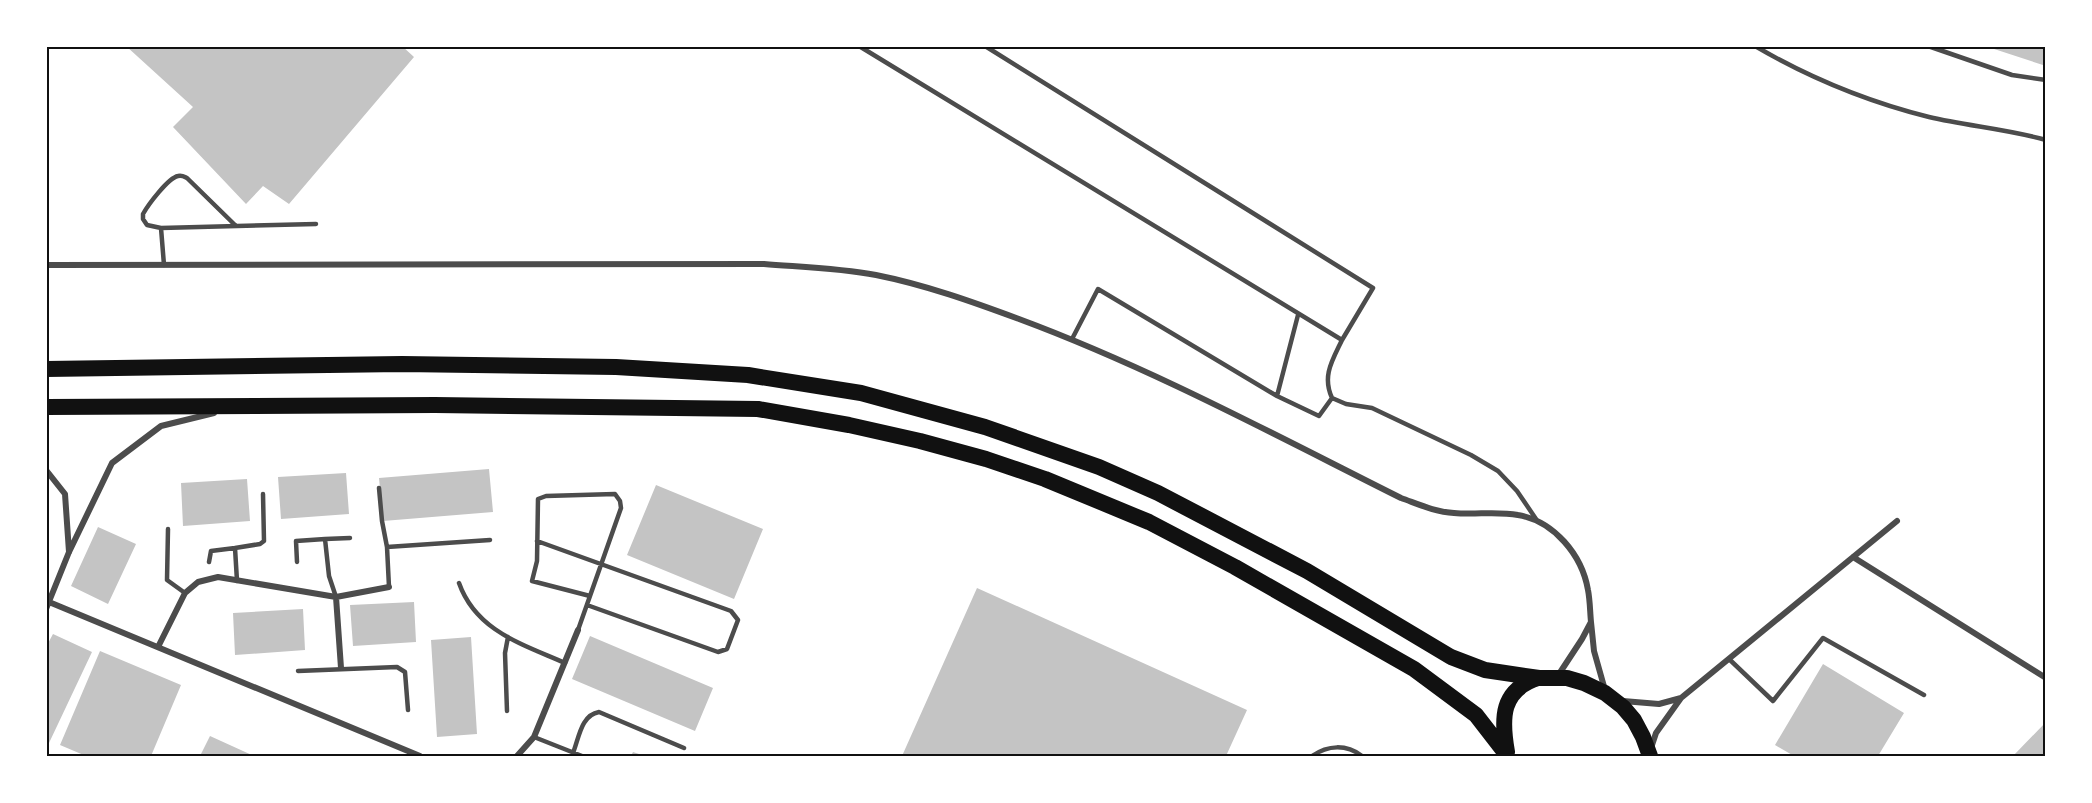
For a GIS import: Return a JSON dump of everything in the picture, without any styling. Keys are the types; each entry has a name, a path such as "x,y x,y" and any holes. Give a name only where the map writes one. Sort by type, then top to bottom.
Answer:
{"highway":[{"path":"46,369 402,364 616,367 748,375 861,393 985,427 1099,467 1158,493 1307,571 1451,657 1485,670 1539,678 1557,677 1584,683 1623,707 1634,720 1649,756"},
{"path":"46,407 447,405 758,409 849,425 986,459 1045,479 1149,522 1297,601 1414,669 1476,715 1508,756"},
{"path":"1508,756 1504,736 1505,710 1513,692 1523,683 1539,678"}],"street":[{"path":"46,265 764,264 877,276 952,294 1072,339 1151,373 1401,498 1432,509 1453,513 1502,513 1536,519 1549,526 1571,550 1582,570 1588,590 1594,651 1610,697 1659,704 1681,698"},
{"path":"46,609 69,552 112,463 161,426 238,407"},
{"path":"46,470 65,494 69,552"},
{"path":"1649,756 1656,733 1681,698 1897,521"},
{"path":"1853,557 2046,678"},
{"path":"158,647 185,593 198,582 218,577 336,597 389,587"},
{"path":"336,597 341,668"},
{"path":"49,602 420,756"},
{"path":"1557,677 1591,622"},
{"path":"517,756 534,736 578,630"},
{"path":"399,756 402,749"}],"lane":[{"path":"860,46 1342,340"},
{"path":"985,46 1373,288 1330,364 1326,386 1332,398 1346,404 1372,408 1471,455 1498,471 1517,491 1536,519"},
{"path":"1755,46 1822,80 1907,111 2046,140"},
{"path":"1928,46 2012,75 2046,80"},
{"path":"237,226 187,178 182,176 170,181 143,214 147,225 161,228 316,224"},
{"path":"161,228 164,265"},
{"path":"1072,339 1098,289 1277,396 1319,416 1332,398"},
{"path":"1277,396 1298,315"},
{"path":"380,488 389,587"},
{"path":"209,562 211,551 260,544 264,541 262,494"},
{"path":"578,630 602,564 621,508 620,501 615,494 546,496 538,499 537,561 532,581 590,596"},
{"path":"168,529 167,580 185,593"},
{"path":"297,562 296,541 350,538"},
{"path":"325,539 329,576 336,597"},
{"path":"387,547 490,540"},
{"path":"537,541 730,611 738,620 727,649 718,652 587,605"},
{"path":"235,548 237,581"},
{"path":"459,583 463,594 492,628 565,663"},
{"path":"507,711 505,653 508,637"},
{"path":"1729,659 1773,701 1823,638 1924,696"},
{"path":"298,671 402,668 405,672 408,710"},
{"path":"573,753 586,718 591,713 599,712 684,748"},
{"path":"534,736 582,756"},
{"path":"1312,756 1330,747 1348,748 1362,756"}],"building":[{"path":"126,46 402,46 414,57 289,204 263,186 246,204 173,127 193,107"},
{"path":"1988,46 2046,46 2046,66 1988,47"},
{"path":"489,469 493,512 383,521 379,478"},
{"path":"346,473 349,514 281,519 278,477"},
{"path":"247,479 250,521 183,526 181,483"},
{"path":"656,485 763,529 734,599 627,555"},
{"path":"98,527 136,544 108,604 71,586"},
{"path":"977,588 1247,710 1226,756 902,756"},
{"path":"414,602 416,642 353,646 350,605"},
{"path":"303,609 305,650 235,655 233,613"},
{"path":"53,634 92,652 49,743 46,742 46,647"},
{"path":"590,636 713,688 695,731 572,679"},
{"path":"471,637 477,734 437,737 431,640"},
{"path":"100,651 181,685 151,756 86,756 60,745"},
{"path":"1823,664 1904,713 1878,756 1794,756 1775,745"},
{"path":"2046,722 2046,756 2013,756"},
{"path":"210,736 254,756 200,756"},
{"path":"633,752 645,756 631,756"}]}
